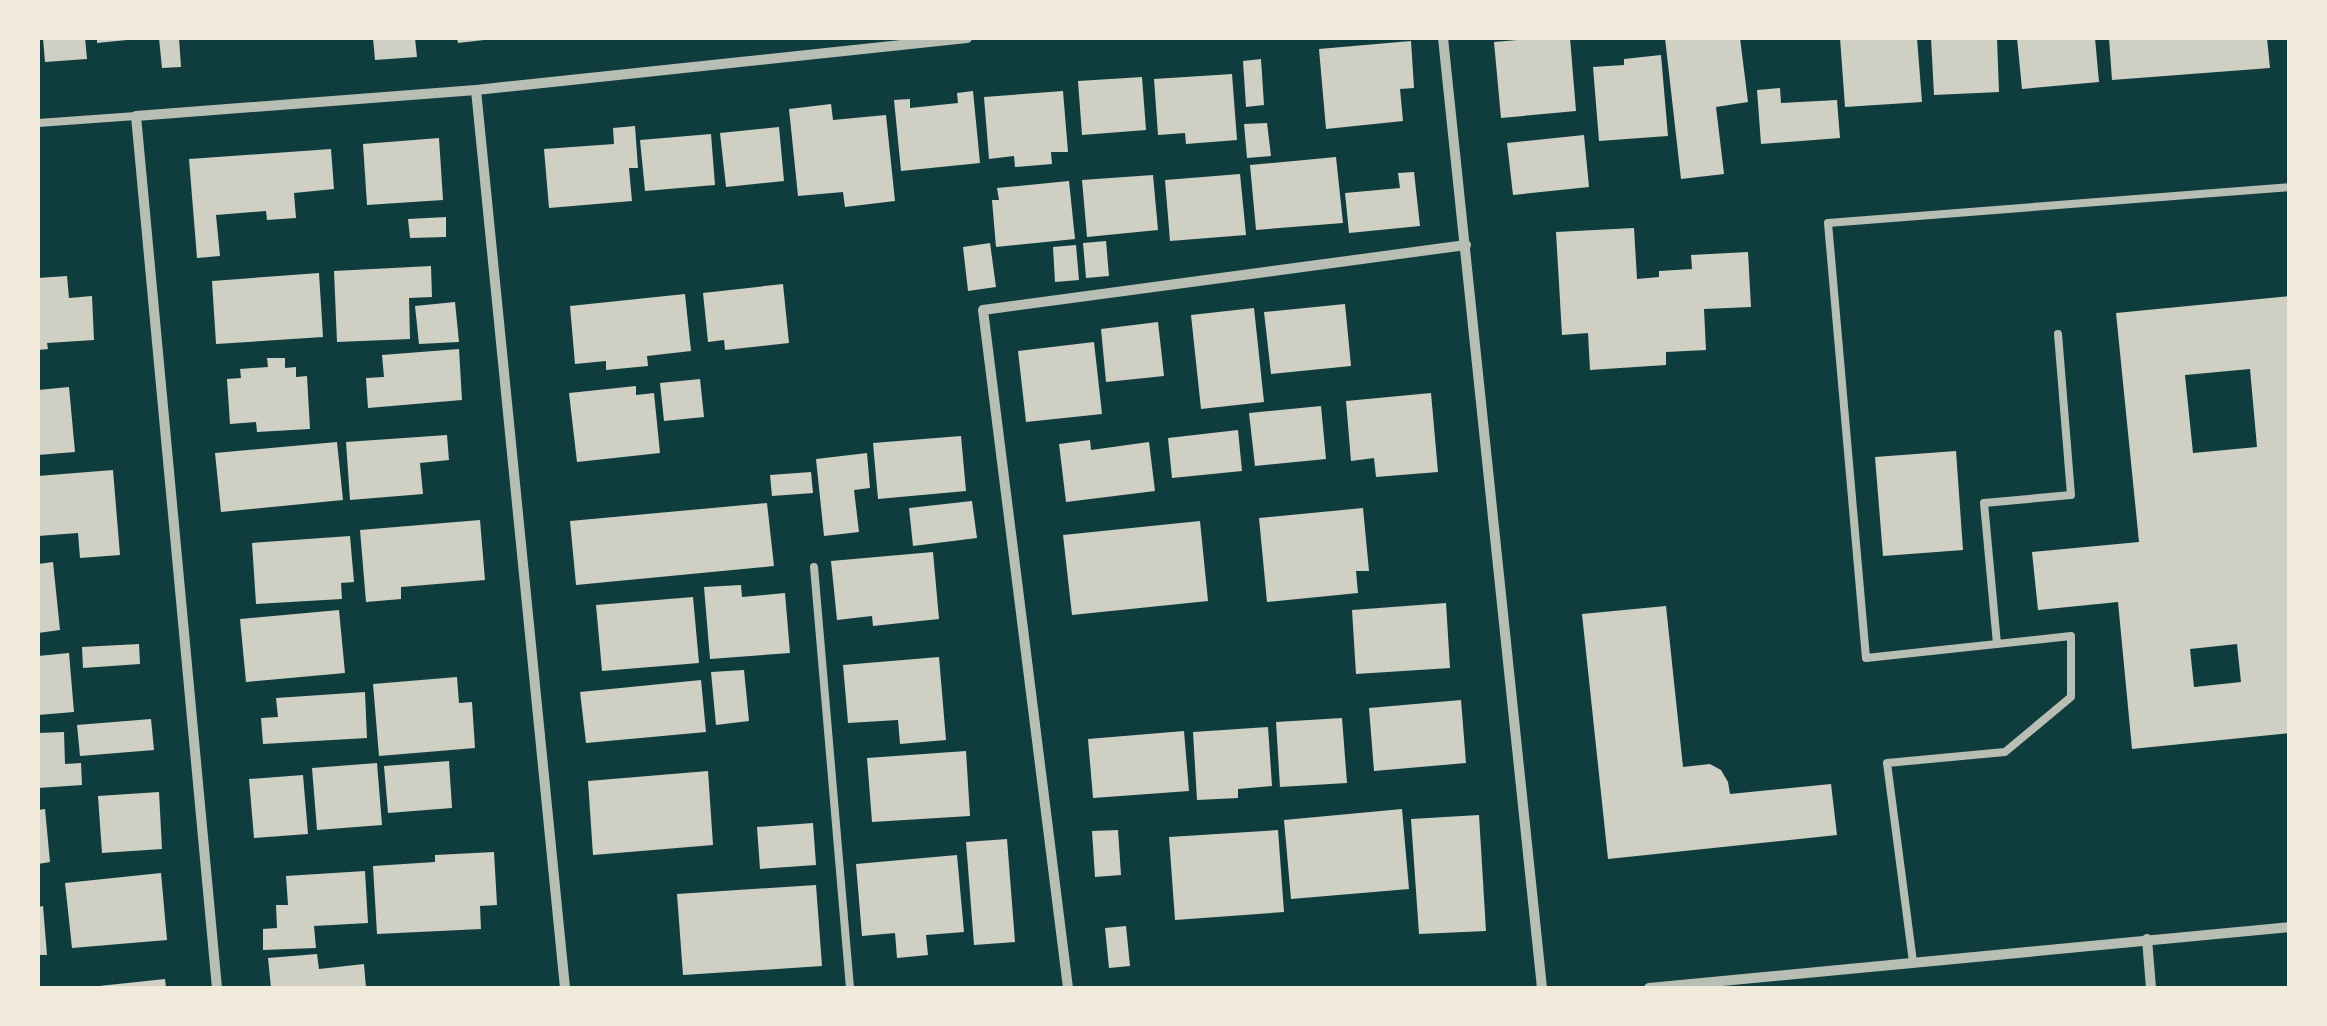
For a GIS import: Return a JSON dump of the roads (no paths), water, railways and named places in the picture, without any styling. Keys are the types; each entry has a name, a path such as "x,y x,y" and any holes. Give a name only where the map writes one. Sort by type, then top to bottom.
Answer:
{"street":[{"path":"217,988 136,116 476,90 967,38"},
{"path":"1443,38 1542,988"},
{"path":"476,90 564,988"},
{"path":"1068,988 982,310 1466,245"},
{"path":"1649,988 1768,982 1912,962 2290,927"},
{"path":"2146,939 2151,988"}],"lane":[{"path":"38,122 136,116"},
{"path":"1912,962 1888,762 2005,752 2071,697 2071,636 1866,658 1828,224 2290,187"},
{"path":"1997,644 1984,503 2071,495 2058,334"},
{"path":"814,567 850,988"}]}
